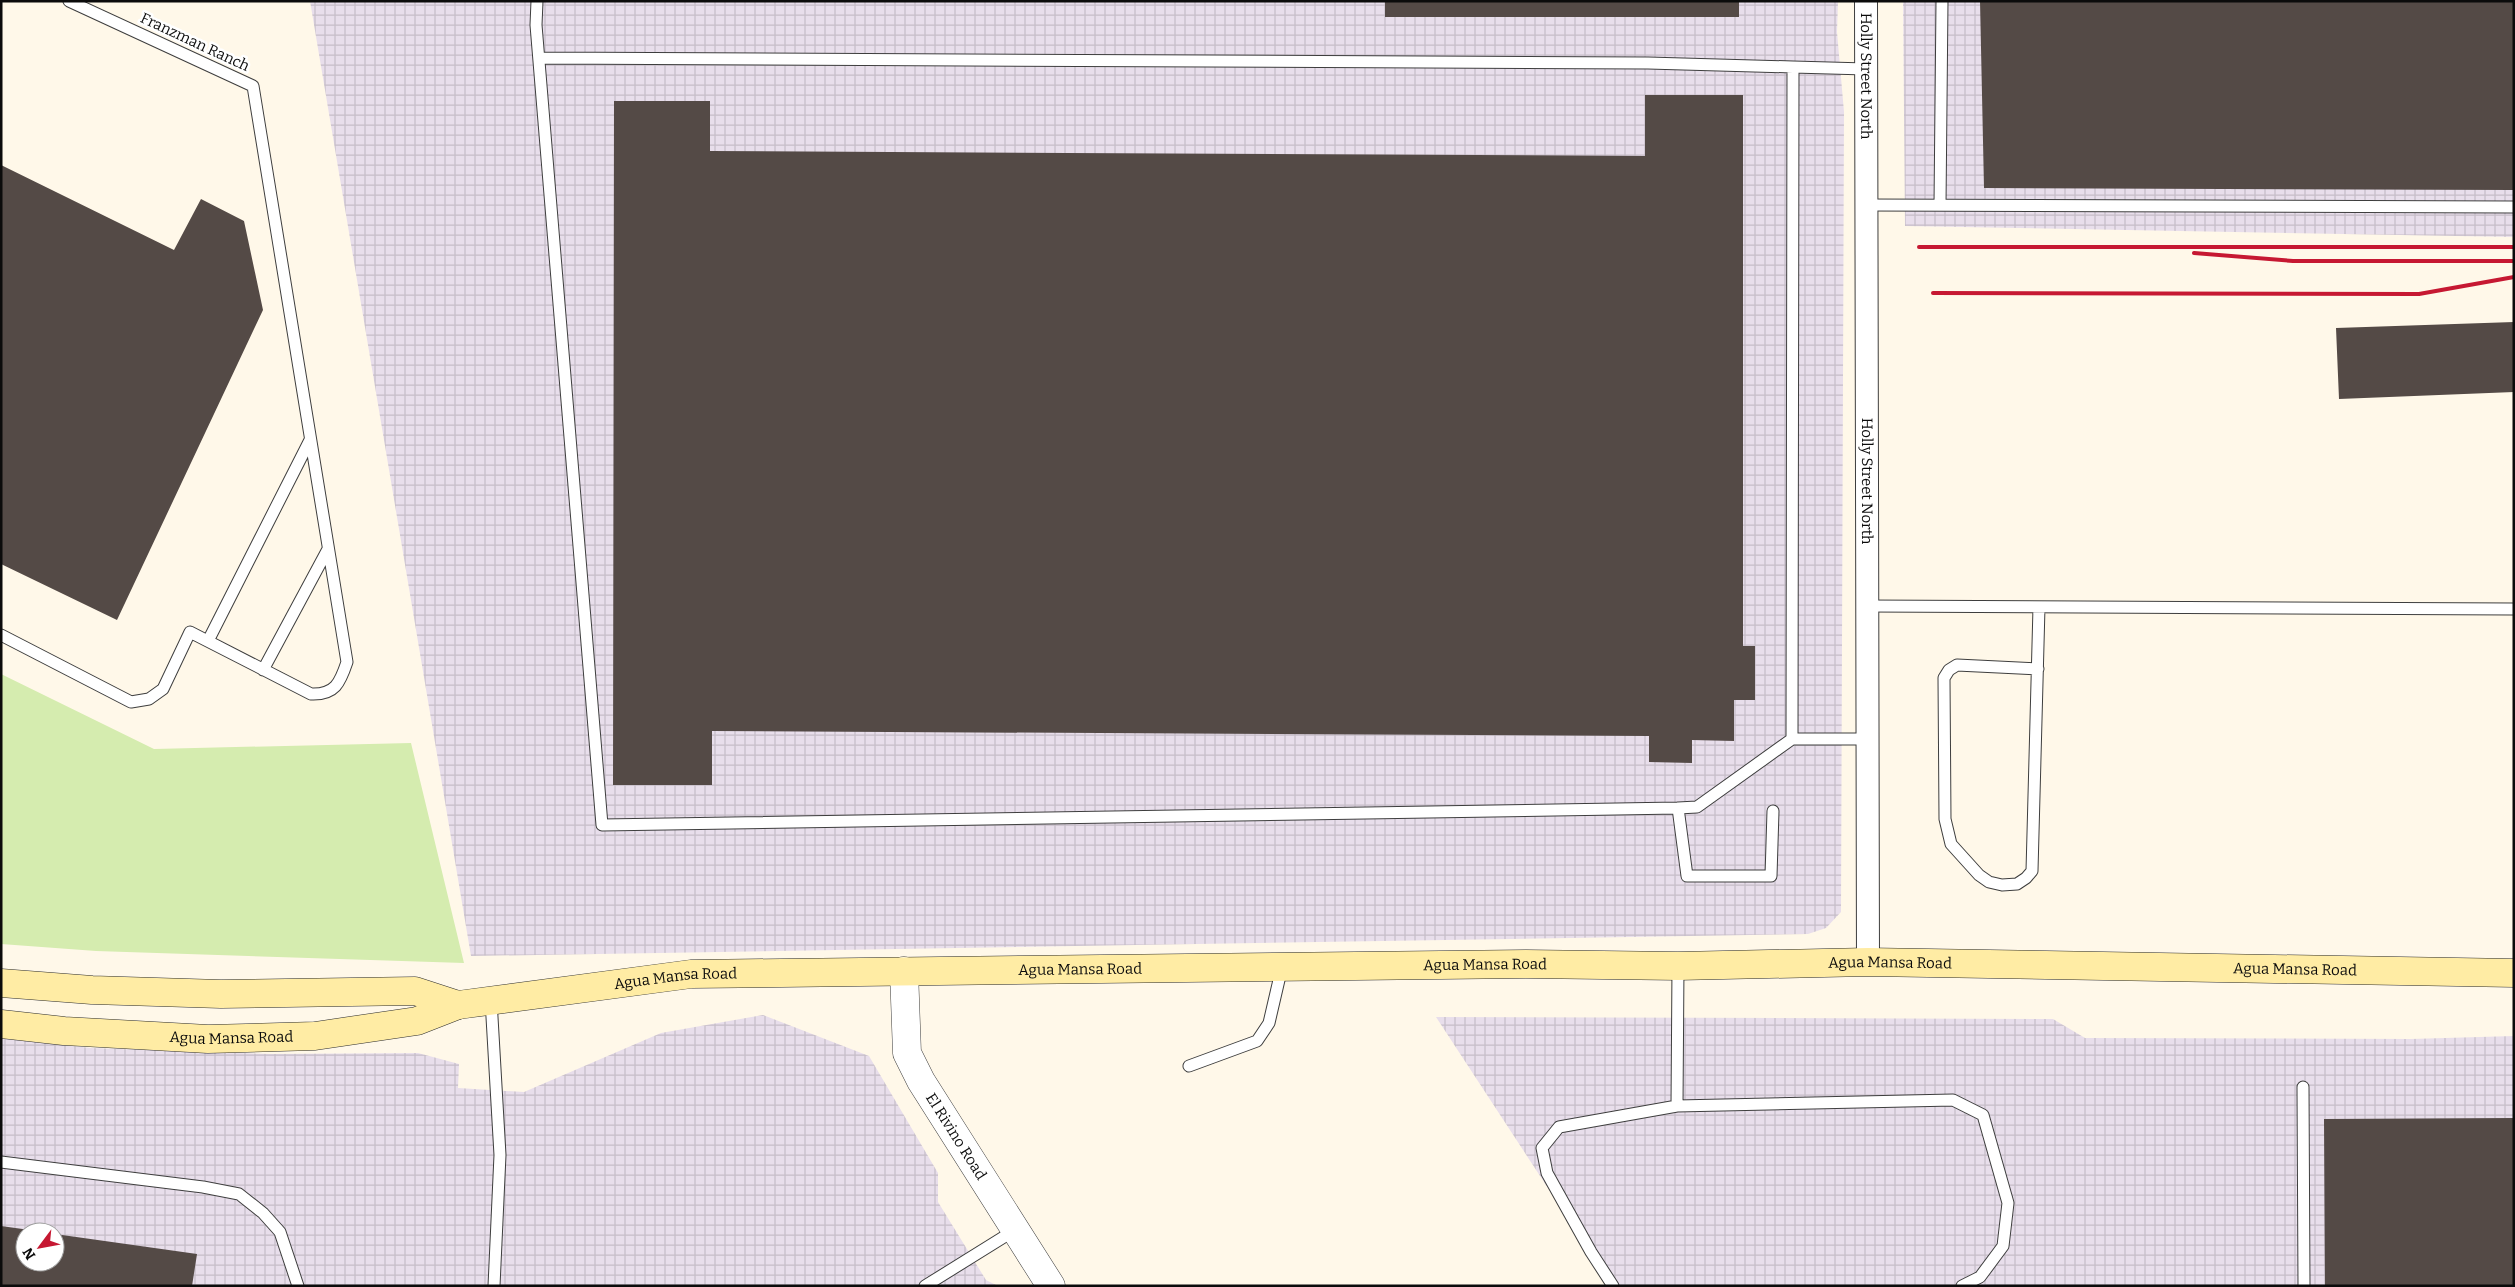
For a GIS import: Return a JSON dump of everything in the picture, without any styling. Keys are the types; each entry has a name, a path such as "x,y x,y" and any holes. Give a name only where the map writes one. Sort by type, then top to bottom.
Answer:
{"main road":[{"name":"Agua Mansa Road","path":"1,1024 64,1031 208,1039 315,1036 417,1021 458,1005 691,974 1526,964 1678,966 1868,962 2514,973"},
{"name":"Agua Mansa Road","path":"1,983 92,990 221,994 415,992 458,1005"}],"street":[{"name":"Holly Street North","path":"1866,1 1868,962"},
{"name":"El Rivino Road","path":"904,971 908,1053 921,1081 1051,1286"}],"lane":[{"name":"Franzman Ranch","path":"69,1 253,86 310,440"},
{"path":"537,1 539,58 602,825 1697,807 1792,739 1867,739"},
{"path":"1940,205 1942,1"},
{"path":"539,58 1648,63 1866,69"},
{"path":"1792,739 1793,67"},
{"path":"1866,205 2514,207"},
{"path":"1,635 131,702 149,699 163,688 190,632 311,694 323,695 341,681 346,662 310,440"},
{"path":"208,641 310,440"},
{"path":"263,670 328,549"},
{"path":"1867,606 2514,609"},
{"path":"2038,669 1957,666 1949,670 1944,678 1945,819 1951,844 1979,875 2002,885 2017,884 2032,871 2038,669 2039,607"},
{"path":"1678,808 1687,876 1771,876 1773,811"},
{"path":"1189,1066 1257,1041 1269,1023 1282,966"},
{"path":"1677,1106 1678,966"},
{"path":"491,1000 500,1155 494,1286"},
{"path":"2303,1087 2304,1286"},
{"path":"1613,1286 1591,1252 1547,1174 1542,1148 1559,1127 1677,1106 1953,1100 1982,1115 1996,1154 2008,1203 2003,1246 1980,1277 1962,1286"},
{"path":"1,1162 203,1187 239,1194 263,1213 280,1232 298,1286"},
{"path":"925,1286 1016,1230"}],"shaded area":[{"path":"310,1 1838,1 1837,32 1844,112 1841,912 1826,928 1808,934 471,956"},
{"path":"1903,1 2514,1 2514,237 1905,226"},
{"path":"763,1015 869,1056 938,1173 938,1202 986,1280 998,1286 1,1286 1,1038 91,1048 270,1054 418,1053 459,1064 458,1088 524,1092 661,1033"},
{"path":"1436,1017 2053,1019 2085,1038 2411,1039 2514,1036 2514,1286 1612,1286"}],"green space":[{"path":"1,674 154,749 411,743 464,963 96,951 1,944"}],"building":[{"path":"1385,1 1739,1 1739,17 1385,17"},
{"path":"1980,1 2514,1 2514,190 1984,188"},
{"path":"1645,95 1743,95 1743,646 1755,646 1755,700 1734,700 1734,741 1692,740 1692,763 1649,762 1649,736 712,731 712,785 613,785 614,101 710,101 710,151 1645,156"},
{"path":"1,165 174,250 201,199 244,221 263,310 117,620 1,564"},
{"path":"2514,322 2514,392 2339,399 2336,328"},
{"path":"2514,1118 2514,1286 2325,1286 2324,1119"},
{"path":"1,1226 15,1228 15,1272 65,1272 65,1235 197,1254 192,1286 1,1286"}],"railway":[{"path":"1919,247 2514,247"},
{"path":"2194,253 2293,261 2514,261"},
{"path":"1933,293 2419,294 2514,277"}]}
